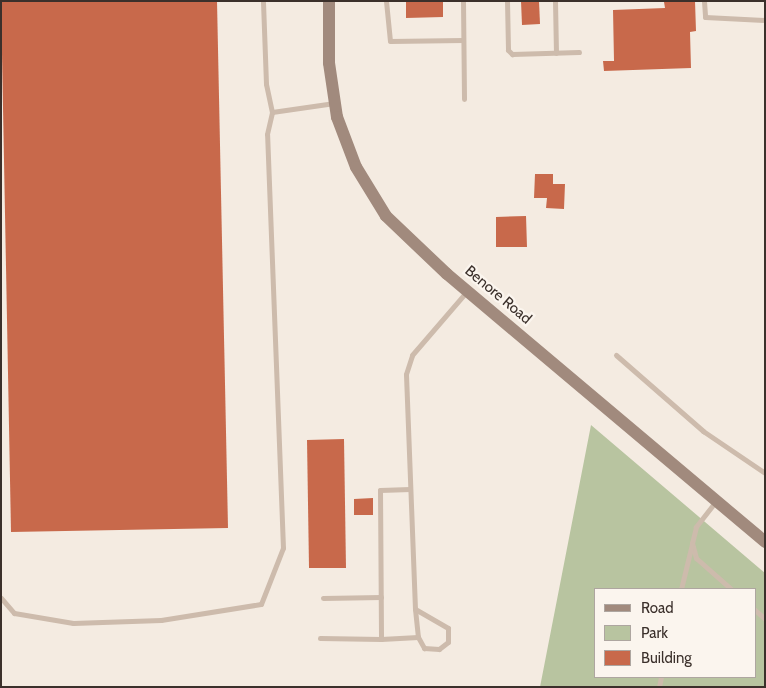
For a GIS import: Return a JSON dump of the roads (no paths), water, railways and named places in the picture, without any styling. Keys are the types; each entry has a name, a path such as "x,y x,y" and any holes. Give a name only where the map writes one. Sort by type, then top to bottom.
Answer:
{"main road":[{"name":"Benore Road","path":"328,1 330,63 334,103 356,168 386,216 468,291 763,538"}],"lane":[{"path":"386,1 390,41 464,40"},
{"path":"463,1 464,98"},
{"path":"507,1 508,50 512,54 580,52"},
{"path":"555,1 556,53"},
{"path":"704,1 704,17 765,20"},
{"path":"1,598 14,613 73,623 161,620 261,604 283,548 267,134 272,112 266,84 263,2"},
{"path":"272,112 334,103"},
{"path":"414,608 448,628 448,642 439,649 424,648 418,636 414,608 406,374 412,355 468,291"},
{"path":"616,354 703,431 765,473"},
{"path":"381,639 380,490 410,489"},
{"path":"681,588 696,526 716,500"},
{"path":"692,543 696,558 730,588"},
{"path":"323,598 381,597"},
{"path":"320,638 381,639 418,636"}]}
